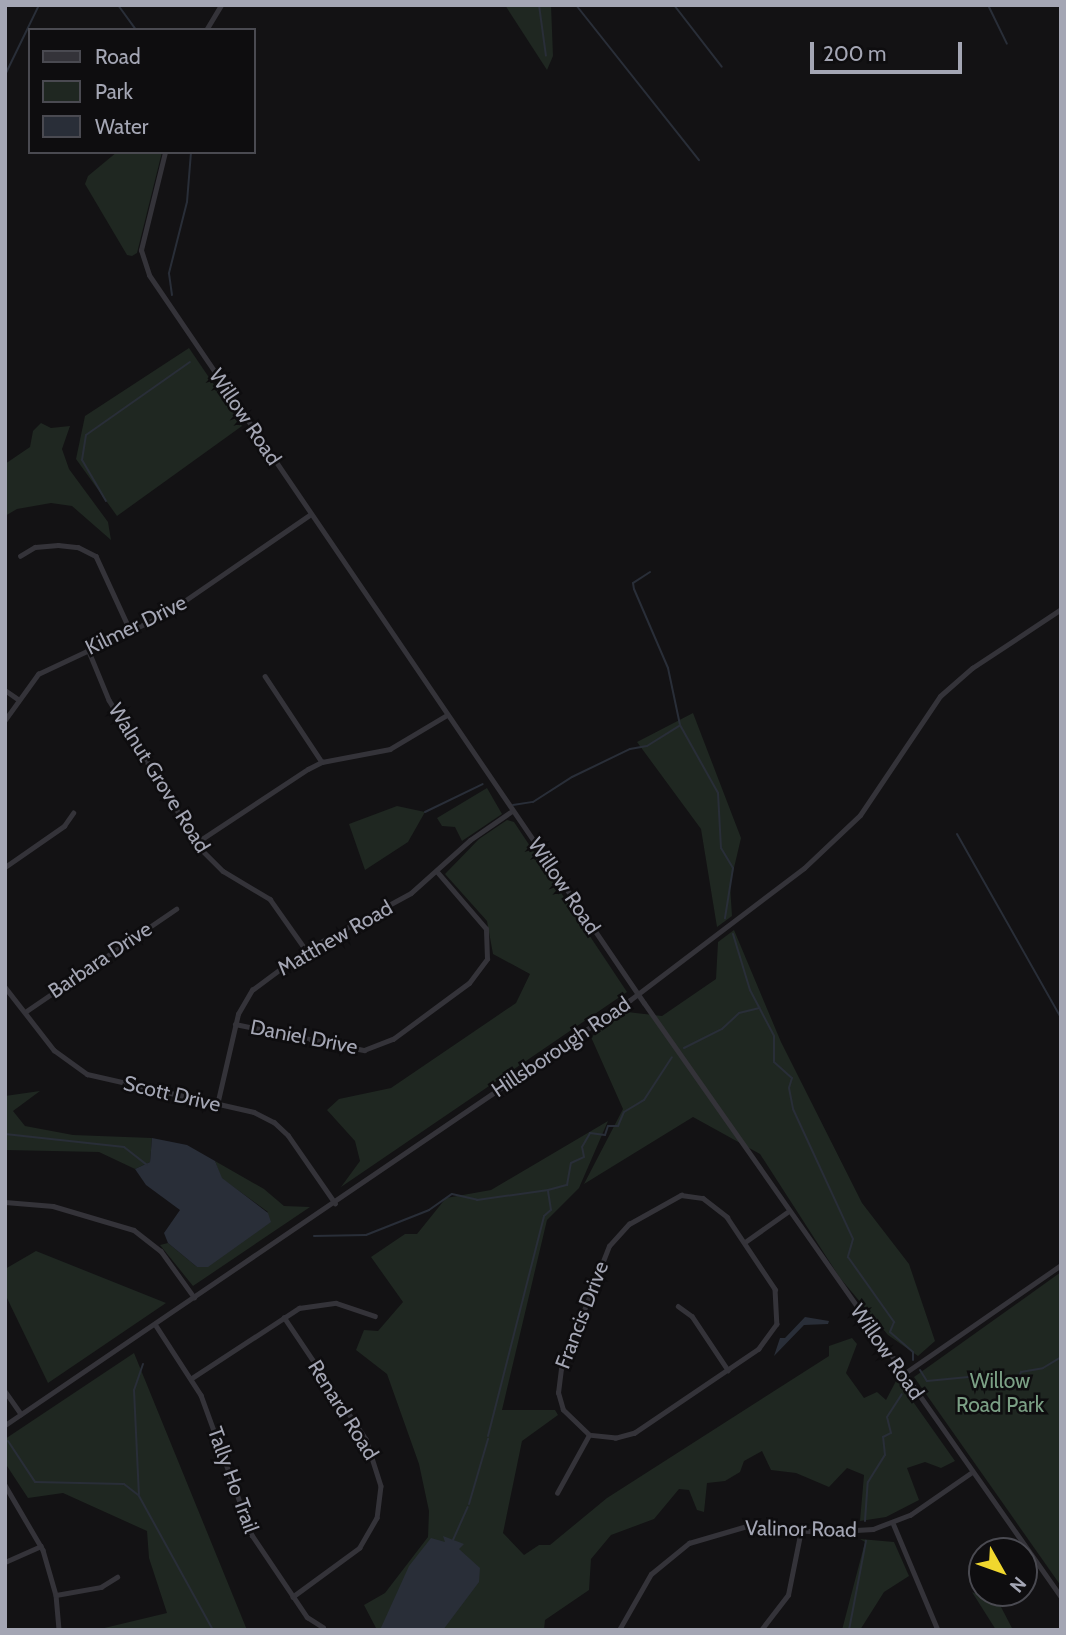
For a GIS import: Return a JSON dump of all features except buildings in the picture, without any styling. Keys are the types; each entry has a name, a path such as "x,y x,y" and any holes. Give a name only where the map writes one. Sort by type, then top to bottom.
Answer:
{"street":[{"path":"207,28 221,5"},
{"name":"Willow Road","path":"164,154 142,244 144,267 638,995 902,1375 1061,1597"},
{"name":"Kilmer Drive","path":"5,720 38,674 131,630 199,593 311,514"},
{"path":"20,556 35,547 58,545 78,547 96,556 131,630"},
{"name":"Hillsborough Road","path":"5,1425 638,995 835,842 940,696 972,668 1061,609"},
{"name":"Walnut Grove Road","path":"88,649 109,700 197,843 223,871 270,898 306,950"},
{"path":"265,676 322,762"},
{"path":"5,690 18,699"},
{"path":"197,843 322,762 390,749 447,715"},
{"name":"Matthew Road","path":"217,1105 235,1024 252,990 306,950 391,906 437,872 470,840 512,811"},
{"path":"5,867 64,826 73,813"},
{"name":"Daniel Drive","path":"235,1024 364,1050 393,1038 469,983 487,959 486,929 437,872"},
{"name":"Barbara Drive","path":"24,1012 176,909"},
{"name":"Scott Drive","path":"5,987 54,1050 87,1074 260,1115 278,1125 335,1203"},
{"name":"Francis Drive","path":"688,1195 717,1206 775,1289 778,1317 765,1344 728,1370 635,1433 616,1438 589,1435 563,1410 559,1377 616,1238 666,1200 688,1195"},
{"path":"5,1202 54,1206 134,1230 161,1251 194,1297"},
{"path":"744,1242 789,1211"},
{"path":"902,1375 1061,1265"},
{"path":"192,1378 284,1317 325,1303 355,1307 375,1316"},
{"path":"678,1306 692,1316 728,1370"},
{"name":"Renard Road","path":"284,1317 366,1439 381,1486 377,1518 360,1548 293,1597"},
{"name":"Tally Ho Trail","path":"155,1324 192,1378 209,1412 246,1525 307,1617 323,1627"},
{"path":"5,1391 21,1414"},
{"path":"557,1493 589,1435"},
{"name":"Valinor Road","path":"619,1630 651,1574 690,1543 738,1527 853,1532 893,1523 972,1472"},
{"path":"5,1485 41,1546 56,1595 59,1630"},
{"path":"893,1523 937,1630"},
{"path":"761,1630 789,1595 801,1530"},
{"path":"5,1562 41,1546"},
{"path":"56,1595 101,1587 117,1577"}],"green space":[{"path":"505,5 551,5 553,56 547,70"},
{"path":"115,154 162,154 137,253 132,256 127,255 85,184 88,176"},
{"path":"189,348 242,426 117,516 76,459 85,416"},
{"path":"41,423 51,428 70,426 62,449 69,469 108,522 111,540 72,506 51,503 17,509 5,516 5,464 30,447 33,431"},
{"path":"693,713 741,838 730,885 732,916 717,927 701,829 637,742"},
{"path":"487,788 502,814 462,841 455,827 442,826 437,818"},
{"path":"397,806 425,812 408,842 365,870 349,824"},
{"path":"507,820 514,822 627,992 341,1187 360,1161 355,1141 327,1110 339,1099 391,1088 516,1003 530,974 493,954 487,921 445,874 479,839"},
{"path":"734,930 781,1042 862,1203 909,1264 935,1341 918,1356 888,1335 840,1278 760,1154 693,1117 584,1184 623,1109 591,1037 627,1012 662,1016 716,979 718,942"},
{"path":"40,1091 13,1111 25,1126 73,1135 152,1138 150,1162 135,1169 99,1152 5,1150 5,1096"},
{"path":"608,1121 579,1188 547,1220 502,1410 555,1410 558,1415 522,1441 503,1533 524,1555 539,1545 550,1545 607,1498 829,1356 829,1346 852,1338 857,1344 846,1373 864,1398 877,1392 886,1400 897,1379 955,1461 941,1468 925,1462 907,1468 919,1500 886,1517 860,1521 864,1475 847,1468 829,1487 796,1473 771,1470 762,1451 744,1461 740,1472 725,1481 707,1483 704,1512 697,1510 689,1490 679,1489 654,1519 611,1535 591,1559 589,1590 545,1620 544,1630 377,1630 364,1605 385,1593 428,1537 429,1511 419,1464 387,1374 356,1350 364,1330 378,1331 403,1302 371,1257 405,1234 417,1234 446,1198 491,1190"},
{"path":"215,1161 264,1189 284,1206 310,1207 193,1286 160,1245 168,1243 197,1267 268,1212 221,1178"},
{"path":"36,1251 166,1303 48,1383 5,1294 5,1269"},
{"name":"Willow Road Park","path":"1061,1272 1061,1586 1038,1553 1038,1537 1027,1537 914,1377"},
{"path":"134,1353 247,1630 96,1630 167,1613 149,1558 147,1531 63,1493 28,1498 5,1463 5,1439"},
{"path":"860,1539 894,1542 909,1576 884,1592 860,1630 842,1630 865,1542"},
{"path":"981,1607 1001,1607 1013,1630 996,1630"}],"water":[{"path":"152,1138 187,1145 215,1161 222,1178 268,1213 271,1222 208,1267 197,1267 168,1243 164,1233 180,1210 146,1185 135,1169 150,1162"},
{"path":"805,1317 829,1321 828,1324 804,1325 774,1356 780,1338 785,1338"},
{"path":"443,1536 464,1544 459,1549 480,1568 479,1582 443,1630 380,1630 409,1566 431,1538 445,1542"}],"waterway":[{"path":"5,75 39,5"},
{"path":"118,5 135,28"},
{"path":"539,5 546,56"},
{"path":"576,5 699,160"},
{"path":"674,5 722,67"},
{"path":"988,5 1007,44"},
{"path":"172,295 169,273 187,202 191,154"},
{"path":"106,501 82,460 86,435 190,362"},
{"path":"650,572 633,583 634,589 668,668 680,725 718,793 721,848 733,868 725,918"},
{"path":"513,805 533,802 572,777 630,749 647,746 679,726"},
{"path":"425,812 483,784"},
{"path":"957,834 1061,1018"},
{"path":"733,934 750,990 774,1036 774,1062 792,1078 789,1088 793,1109 853,1239 848,1257 894,1322 890,1332 913,1352 913,1360"},
{"path":"684,1048 722,1029 739,1013 759,1008"},
{"path":"488,1436 544,1216 551,1210 548,1190 567,1185 571,1163 584,1157 582,1147 590,1133 605,1135 608,1126 618,1126 624,1112 644,1100 672,1057"},
{"path":"5,1134 124,1147 147,1165"},
{"path":"314,1236 366,1235 429,1210 452,1194 477,1200 548,1190"},
{"path":"920,1370 927,1381 979,1376 1017,1384 1021,1372 1043,1368 1061,1357"},
{"path":"143,1364 134,1390 139,1496 213,1630"},
{"path":"865,1521 868,1482 885,1455 883,1437 891,1433 887,1417 902,1394"},
{"path":"469,1504 488,1439"},
{"path":"8,1441 35,1482 124,1484 138,1495"},
{"path":"453,1540 468,1507"},
{"path":"849,1630 866,1541"}]}
